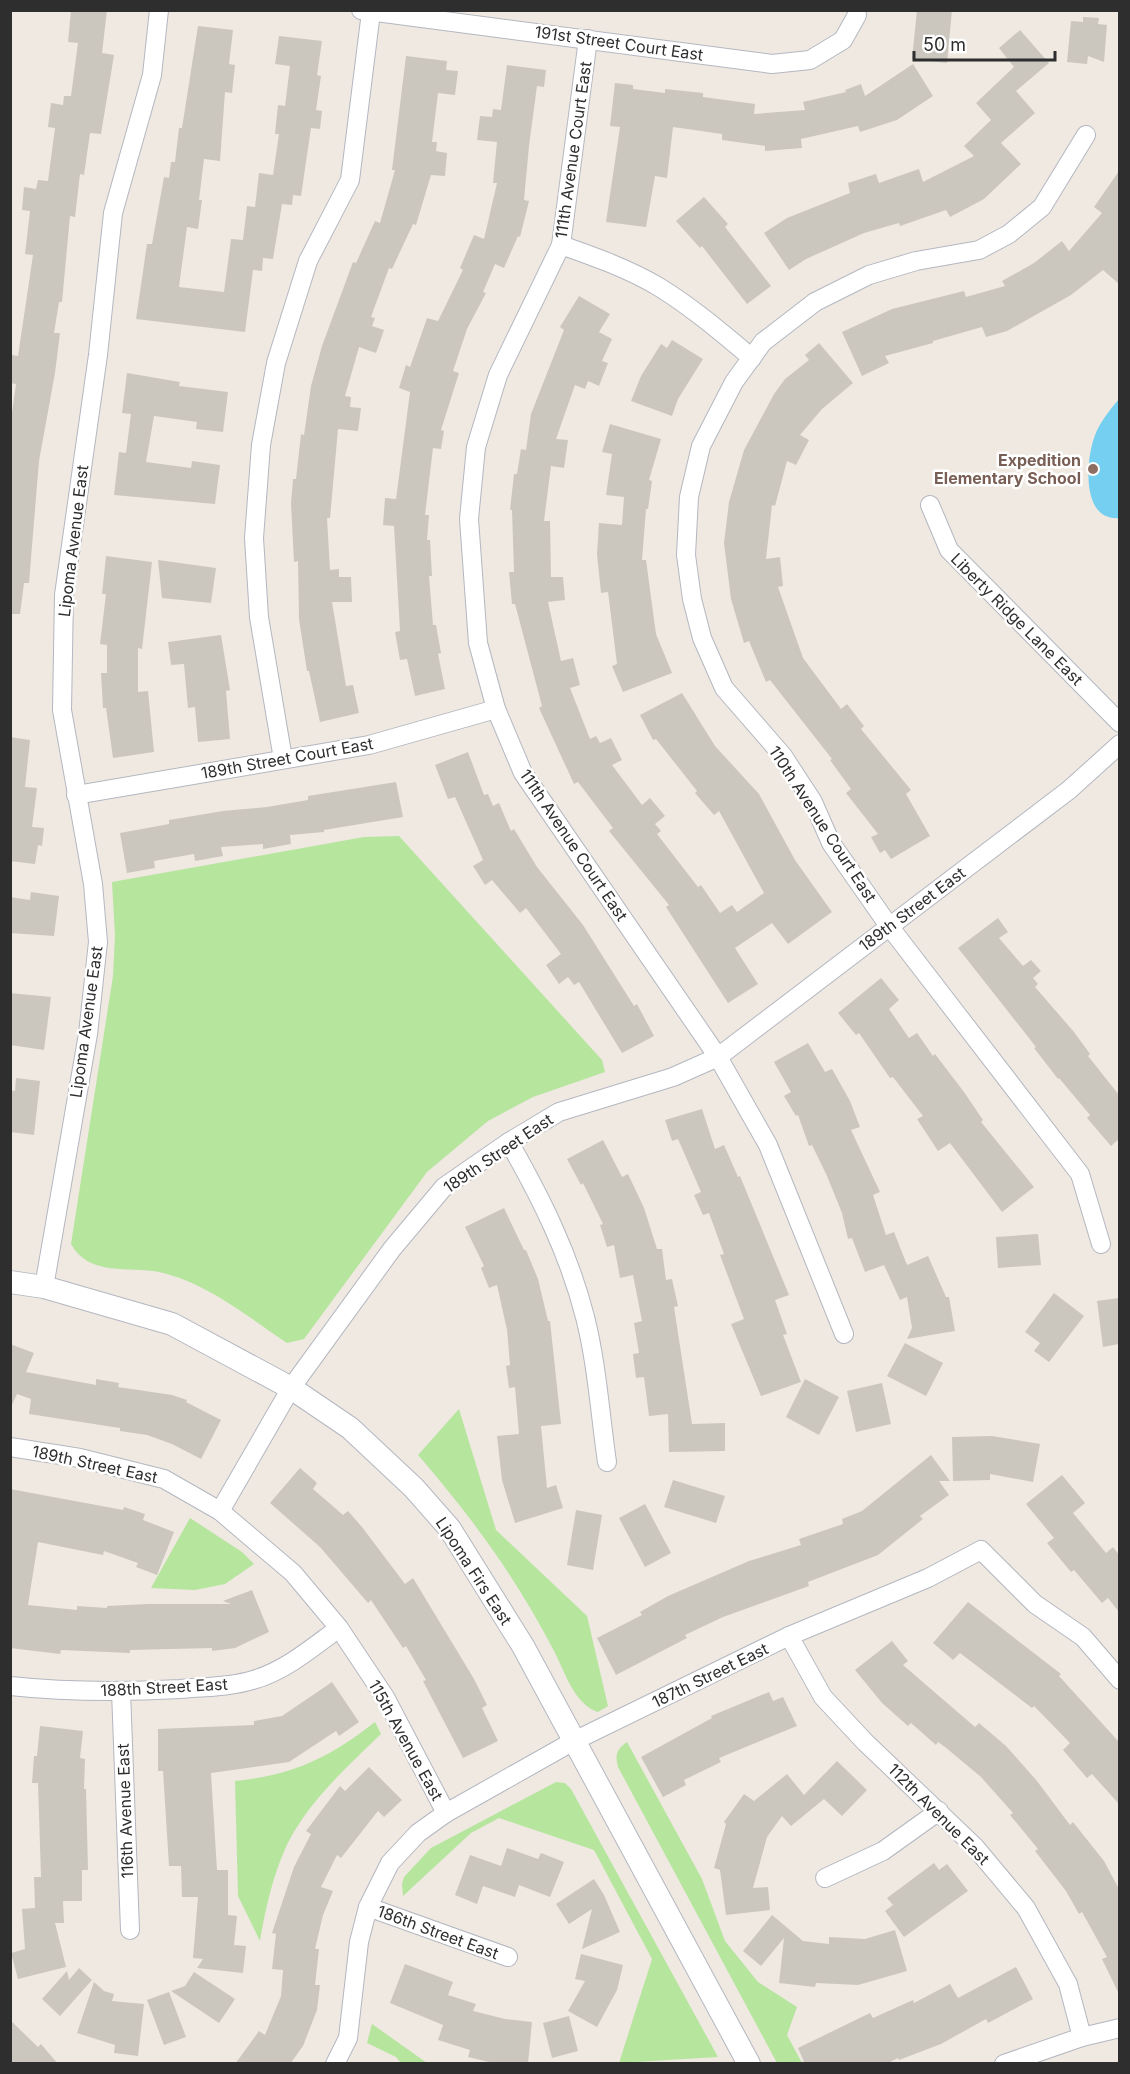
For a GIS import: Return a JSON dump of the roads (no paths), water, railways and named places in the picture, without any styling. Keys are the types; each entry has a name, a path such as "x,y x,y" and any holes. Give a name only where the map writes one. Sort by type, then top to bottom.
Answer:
{"street":[{"name":"Lipoma Avenue East","path":"44,1287 88,1034 98,942 93,884 62,710 64,595 98,355 113,213 152,75 159,10"},
{"name":"191st Street Court East","path":"366,11 782,63 810,60 843,40 857,15"},
{"path":"283,759 259,617 254,538 261,446 276,363 308,261 350,180 366,11"},
{"name":"111th Avenue Court East","path":"588,39 561,245 498,375 476,447 469,519 478,643 496,709 523,773 718,1056 768,1145 844,1334"},
{"name":"110th Avenue Court East","path":"1086,135 1042,207 1010,234 979,250 916,261 869,275 815,302 763,342 734,382 701,446 689,497 686,555 692,599 702,638 724,688 783,756 813,802 831,843 890,926 1080,1174 1101,1244"},
{"path":"561,245 615,265 658,287 702,316 752,358"},
{"name":"Liberty Ridge Lane East","path":"930,505 949,550 1119,723"},
{"name":"189th Street Court East","path":"76,795 369,745 496,709"},
{"name":"189th Street East","path":"10,1447 80,1458 164,1479 220,1511 291,1388 392,1249 444,1187 509,1142 559,1112 673,1077 718,1056 1069,790 1119,744"},
{"path":"509,1142 545,1205 569,1261 586,1319 607,1462"},
{"name":"Lipoma Firs East","path":"10,1282 44,1287 172,1324 291,1388 350,1428 414,1488 450,1529 523,1646 572,1742 749,2064"},
{"name":"115th Avenue East","path":"220,1511 293,1573 339,1628 385,1697 446,1813 418,1833 390,1863 368,1907 359,1942 348,2038 335,2064"},
{"name":"187th Street East","path":"446,1813 572,1742 789,1636 928,1578 981,1550 1035,1604 1083,1637 1119,1680"},
{"name":"188th Street East","path":"10,1686 53,1690 121,1691 217,1687 254,1680 287,1665 339,1628"},
{"name":"112th Avenue East","path":"789,1636 824,1697 865,1742 975,1846 1026,1908 1068,1984 1082,2037"},
{"name":"116th Avenue East","path":"121,1691 130,1930"},
{"path":"825,1878 883,1851 939,1811"},
{"name":"186th Street East","path":"368,1907 508,1957"},
{"path":"1004,2064 1082,2037 1119,2028"}],"water":[{"path":"1119,399 1120,518 1107,517 1098,510 1089,488 1088,474 1091,448 1096,433"}],"place":[{"name":"Expedition Elementary School","path":"1093,469"}]}
